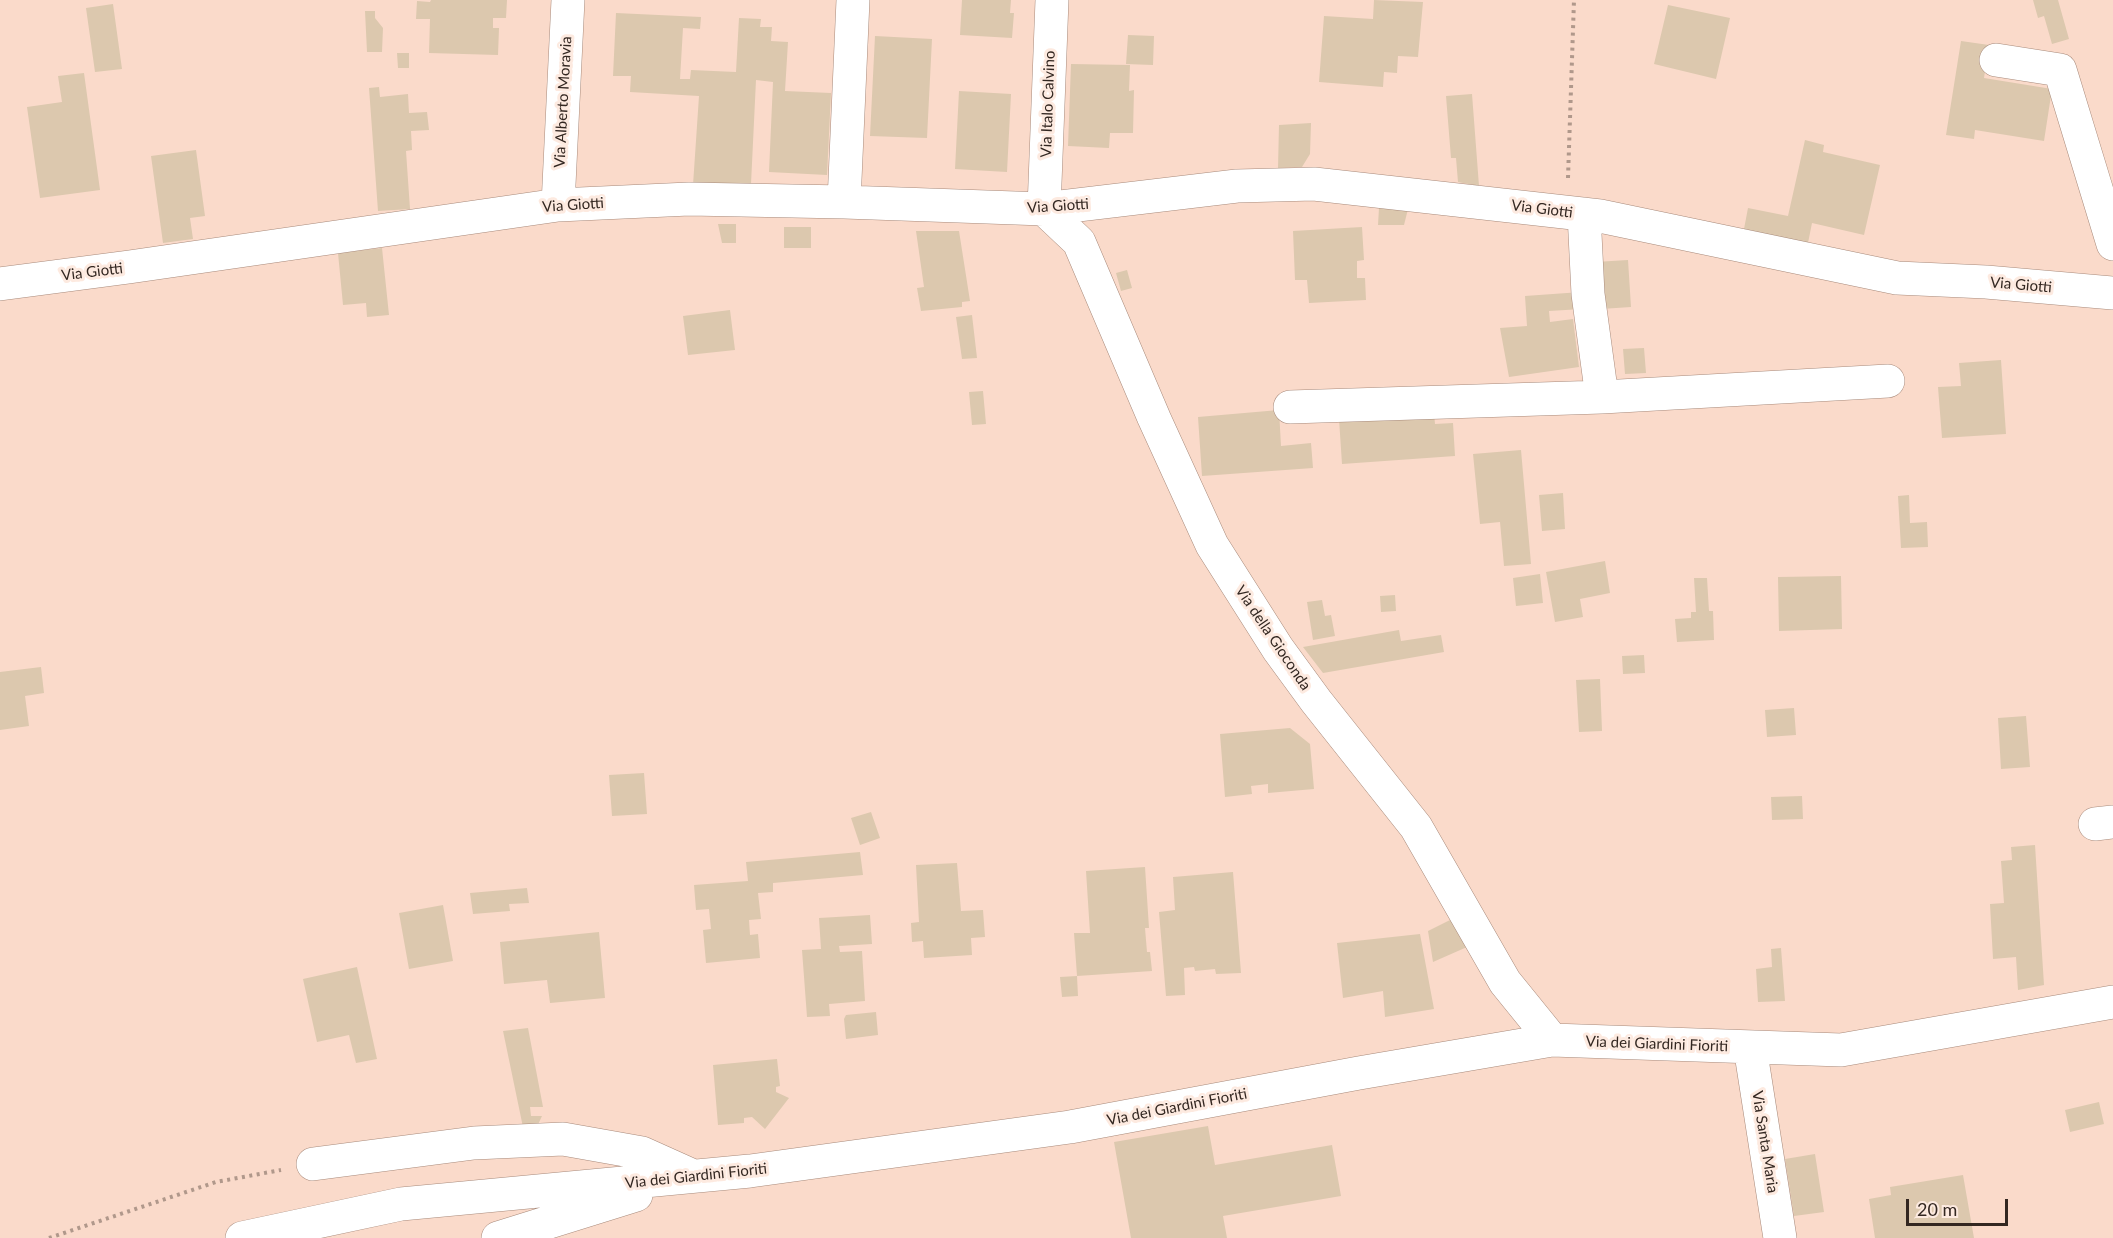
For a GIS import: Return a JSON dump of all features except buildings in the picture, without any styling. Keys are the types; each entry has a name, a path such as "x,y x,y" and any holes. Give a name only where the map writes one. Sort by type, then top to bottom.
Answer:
{"street":[{"name":"Via Alberto Moravia","path":"558,205 568,0"},
{"path":"844,202 853,0"},
{"name":"Via Italo Calvino","path":"1044,209 1052,0"},
{"path":"1996,60 2060,70 2113,244"},
{"name":"Via Giotti","path":"0,284 558,205 689,200 844,202 1044,209 1237,186 1314,184 1576,213 1897,278 1986,282 2113,293"},
{"name":"Via della Gioconda","path":"1044,209 1079,242 1154,418 1212,546 1290,666 1416,827 1505,982 1552,1040"},
{"path":"1576,213 1602,397"},
{"path":"1290,407 1602,397 1888,381"},
{"name":"Via dei Giardini Fioriti","path":"242,1238 401,1204 750,1171 1070,1127 1359,1073 1552,1040 1841,1050 2113,1002"},
{"name":"Via Santa Maria","path":"1750,1047 1780,1238"},
{"path":"313,1164 474,1143 562,1139 642,1153 695,1176"},
{"path":"498,1238 695,1176"}],"path":[{"path":"1574,0 1576,213"},
{"path":"49,1238 216,1182 313,1164"}]}
